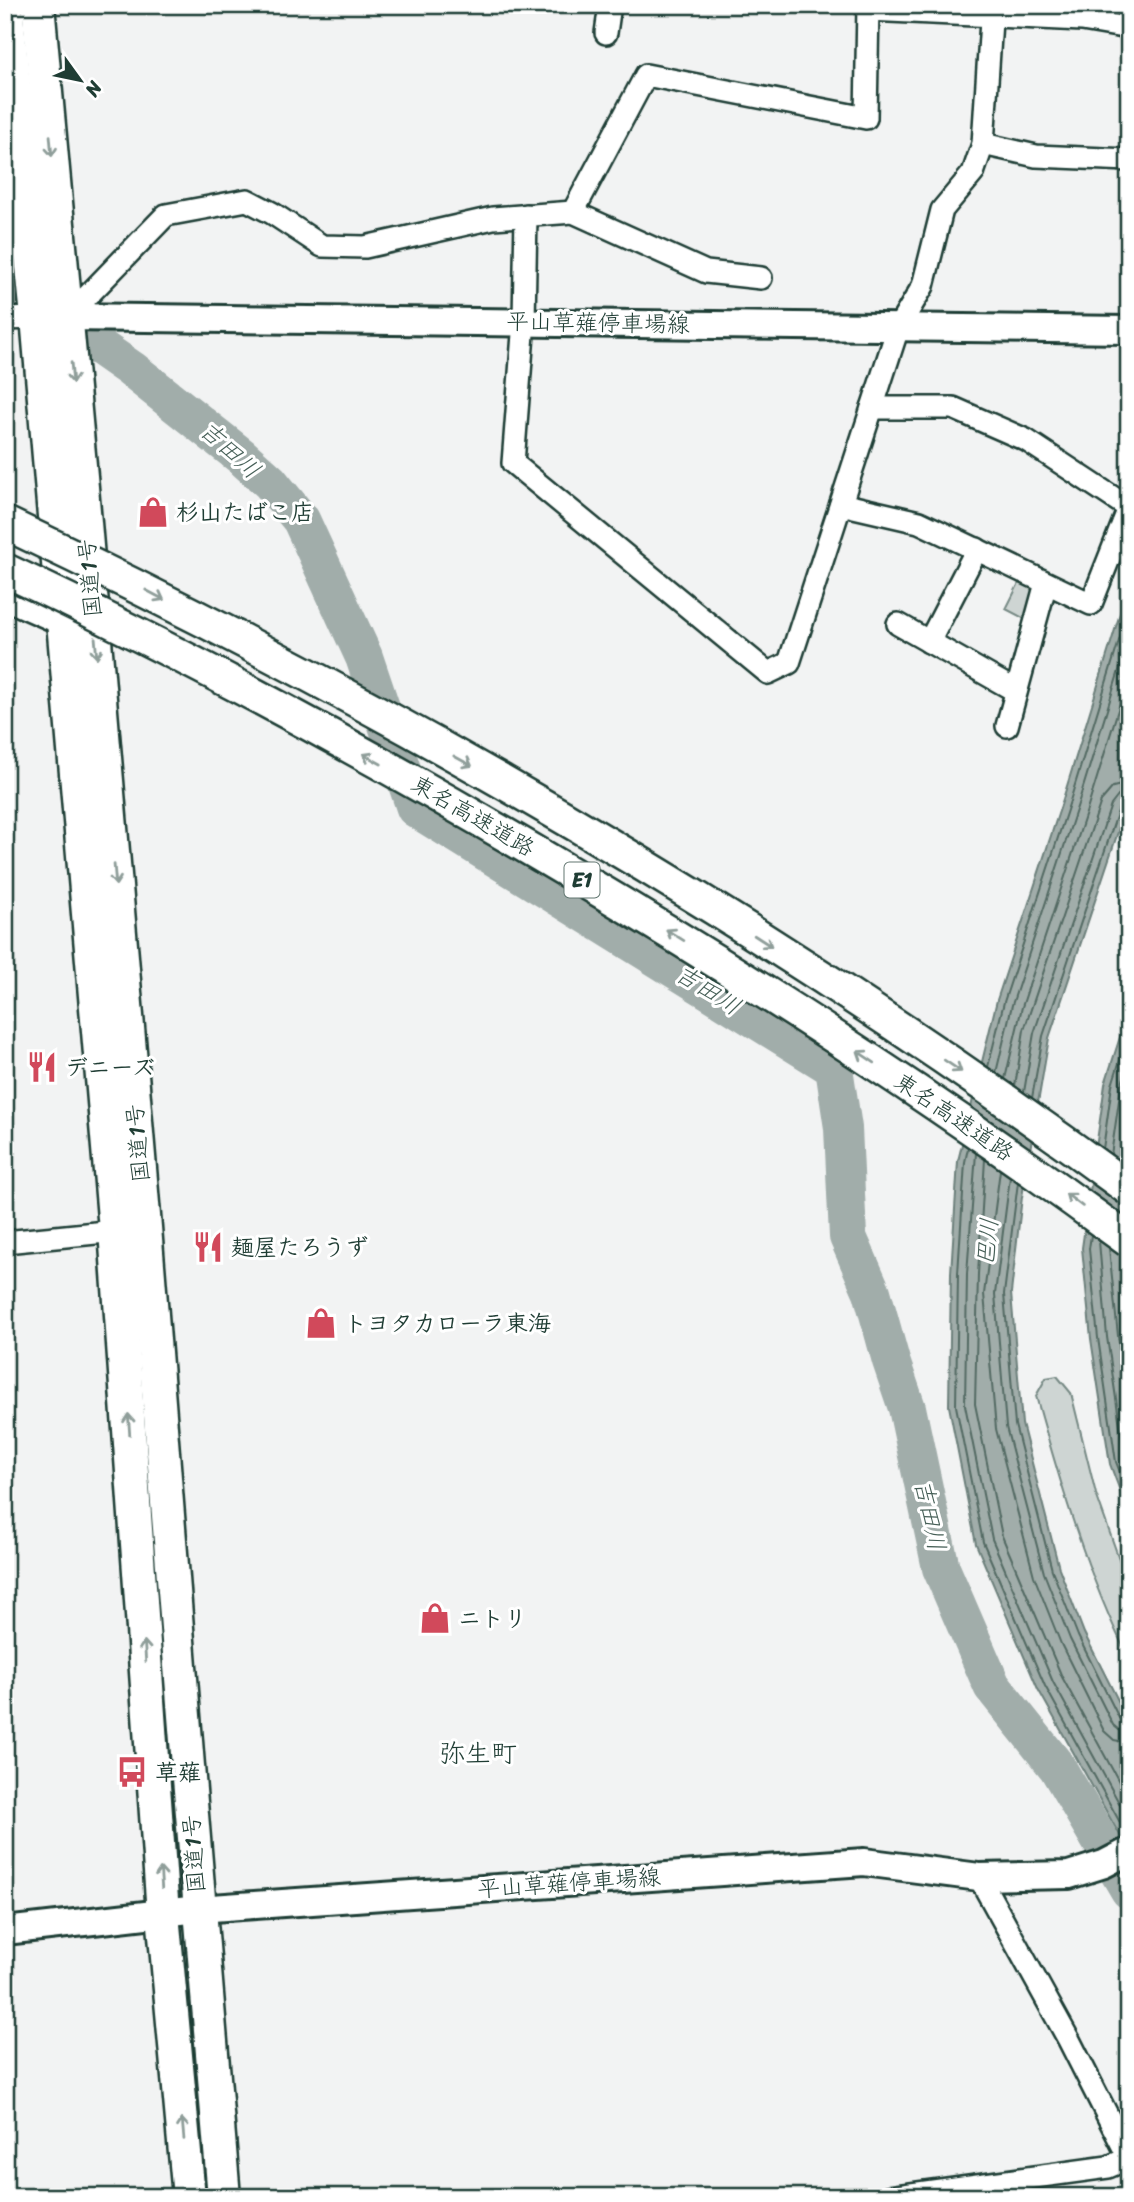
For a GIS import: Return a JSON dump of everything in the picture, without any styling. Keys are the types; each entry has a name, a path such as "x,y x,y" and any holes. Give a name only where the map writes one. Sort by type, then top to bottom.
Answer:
{"highway":[{"name":"国道1号","path":"6,5 52,317 130,1230 163,1914 189,2197"},
{"name":"国道1号","path":"37,5 64,625 130,1230 224,2197"},
{"name":"東名高速道路","path":"5,523 131,582 337,690 539,804 695,897 883,1018 1129,1189"},
{"name":"東名高速道路","path":"5,570 119,624 318,729 503,832 664,928 860,1053 1038,1173 1129,1241"}],"main road":[{"name":"平山草薙停車場線","path":"52,317 1129,330"},
{"name":"平山草薙停車場線","path":"5,1931 198,1909 864,1862 979,1877 1069,1875 1104,1864 1129,1851"}],"street":[{"path":"606,33 610,5"},
{"path":"573,212 646,75 866,118 868,8 991,11 1082,20 1129,28"},
{"path":"526,215 524,321 513,463 768,673 789,663 898,328 923,286 942,210 973,173 983,144 991,11"},
{"path":"983,144 1036,156 1129,160"},
{"path":"5,319 52,317 166,215 247,200 322,246 365,247 493,218 573,212 706,272 761,278"},
{"path":"841,504 919,522 1091,604 1129,508 1026,440 953,408 872,408"},
{"path":"929,642 977,549"},
{"path":"1007,726 1046,583"},
{"path":"5,599 64,625"},
{"path":"898,624 1016,691"},
{"path":"5,1242 130,1230"},
{"path":"889,2197 1108,2167 1129,2158 1069,2039 979,1877"}],"shaded area":[{"path":"1021,579 1031,584 1035,595 1027,620 1006,609"},
{"path":"1057,1376 1071,1393 1096,1494 1129,1587 1129,1659 1088,1563 1065,1497 1036,1396 1046,1378"}],"water":[{"name":"巴川","path":"1129,584 1129,799 1049,1038 1022,1197 1011,1293 1022,1424 1059,1568 1084,1633 1129,1722 1129,1852 1038,1689 976,1544 949,1406 951,1273 958,1161 997,1000 1063,799"},
{"path":"1129,1009 1129,1515 1110,1464 1091,1339 1082,1248 1105,1084"}],"waterway":[{"name":"吉田川","path":"5,281 131,369 241,456 270,482 301,520 364,657 415,808 834,1068 843,1128 848,1237 872,1292 907,1408 941,1568 992,1686 1057,1767 1129,1890"}],"place":[{"name":"杉山たばこ店","path":"153,512"},
{"name":"デニーズ","path":"42,1067"},
{"name":"麺屋たろうず","path":"208,1247"},
{"name":"トヨタカローラ東海","path":"321,1323"},
{"name":"ニトリ","path":"435,1618"},
{"name":"草薙","path":"132,1772"}],"district":[{"name":"弥生町","path":"478,1753"}]}
